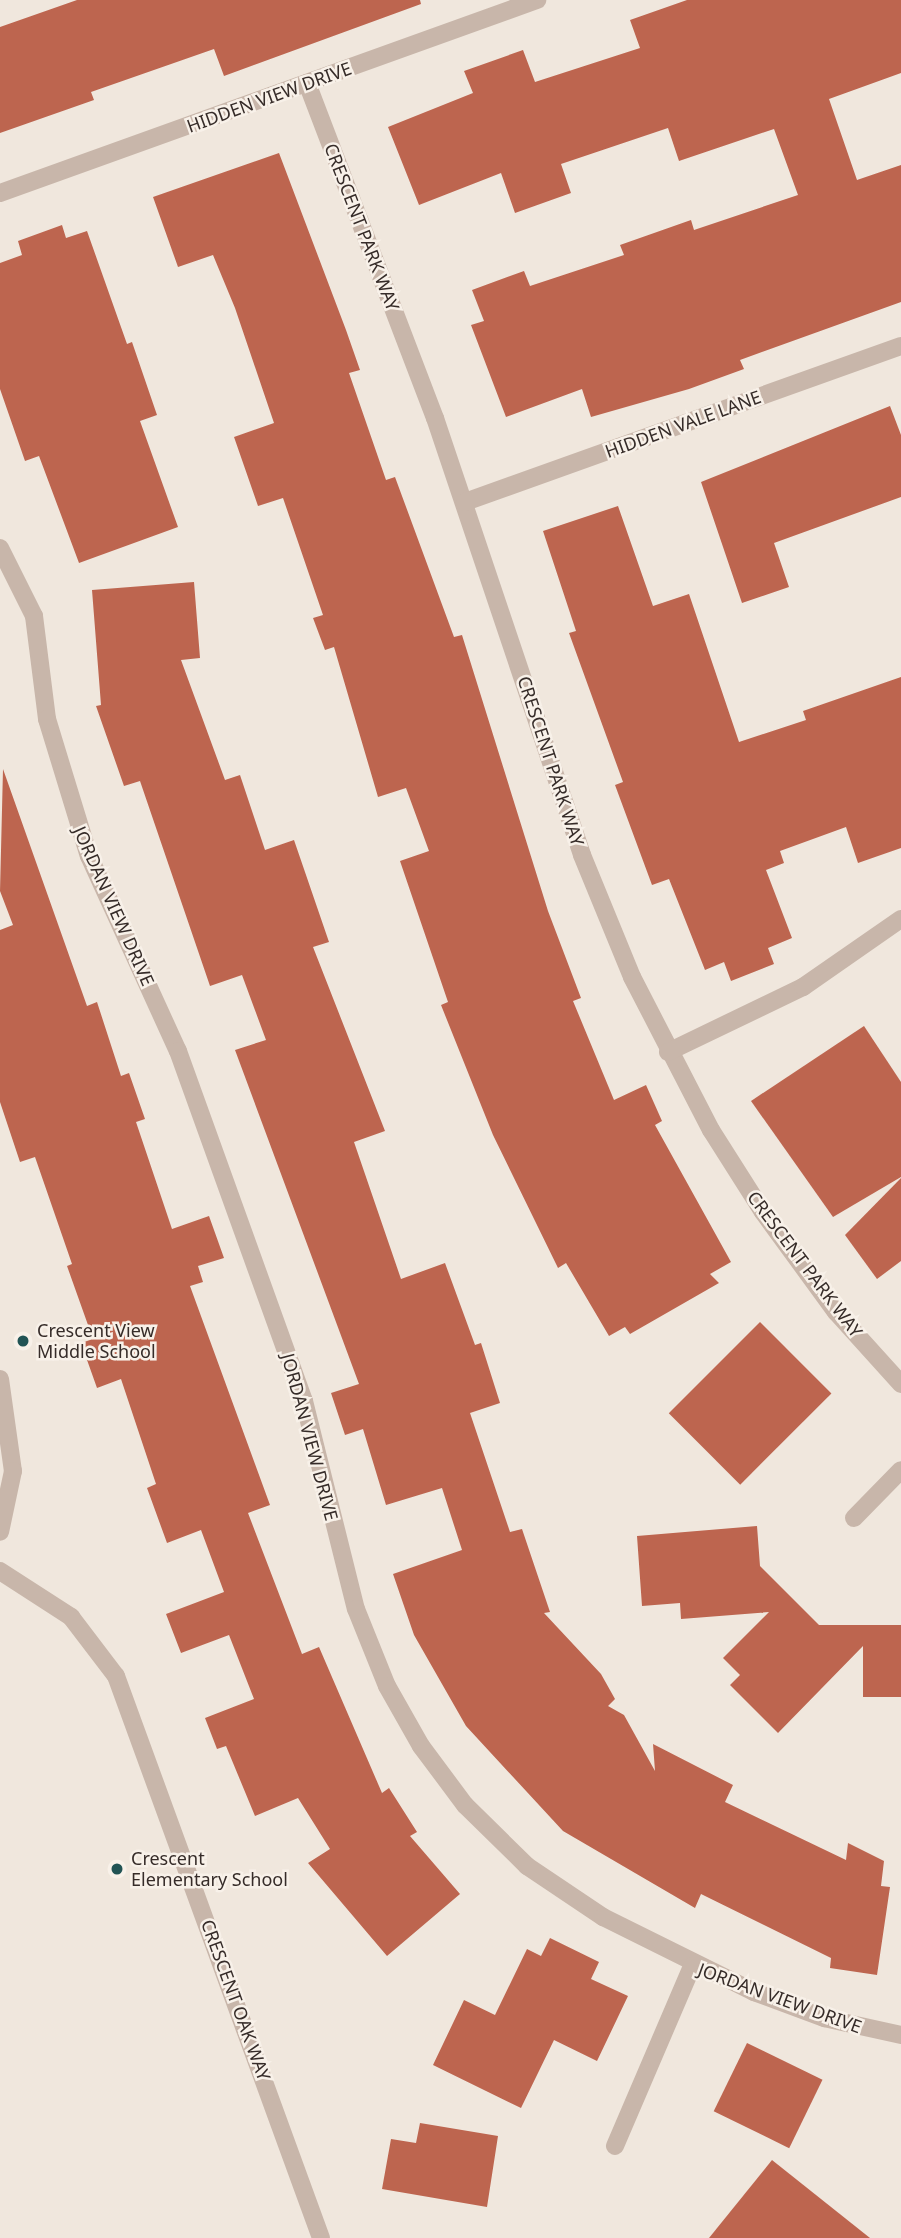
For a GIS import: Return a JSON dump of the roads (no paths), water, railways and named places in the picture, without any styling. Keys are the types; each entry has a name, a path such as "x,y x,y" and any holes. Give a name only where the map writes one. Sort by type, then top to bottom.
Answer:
{"street":[{"name":"HIDDEN VIEW DRIVE","path":"0,193 537,0"},
{"name":"CRESCENT PARK WAY","path":"307,83 465,502 582,855 668,1052 763,1212 836,1311 901,1384"},
{"name":"HIDDEN VALE LANE","path":"465,502 901,346"},
{"name":"JORDAN VIEW DRIVE","path":"0,548 34,617 61,775 89,856 178,1051 287,1349 356,1609 387,1686 465,1805 527,1866 691,1966 824,2018 901,2035"},
{"path":"668,1052 803,987 901,919"},
{"path":"0,1379 13,1471 0,1532"},
{"path":"854,1518 901,1470"},
{"name":"CRESCENT OAK WAY","path":"0,1571 71,1617 121,1687 321,2238"},
{"path":"615,2146 691,1966"}],"place":[{"name":"Crescent View Middle School","path":"23,1341"},
{"name":"Crescent Elementary School","path":"117,1869"}]}
